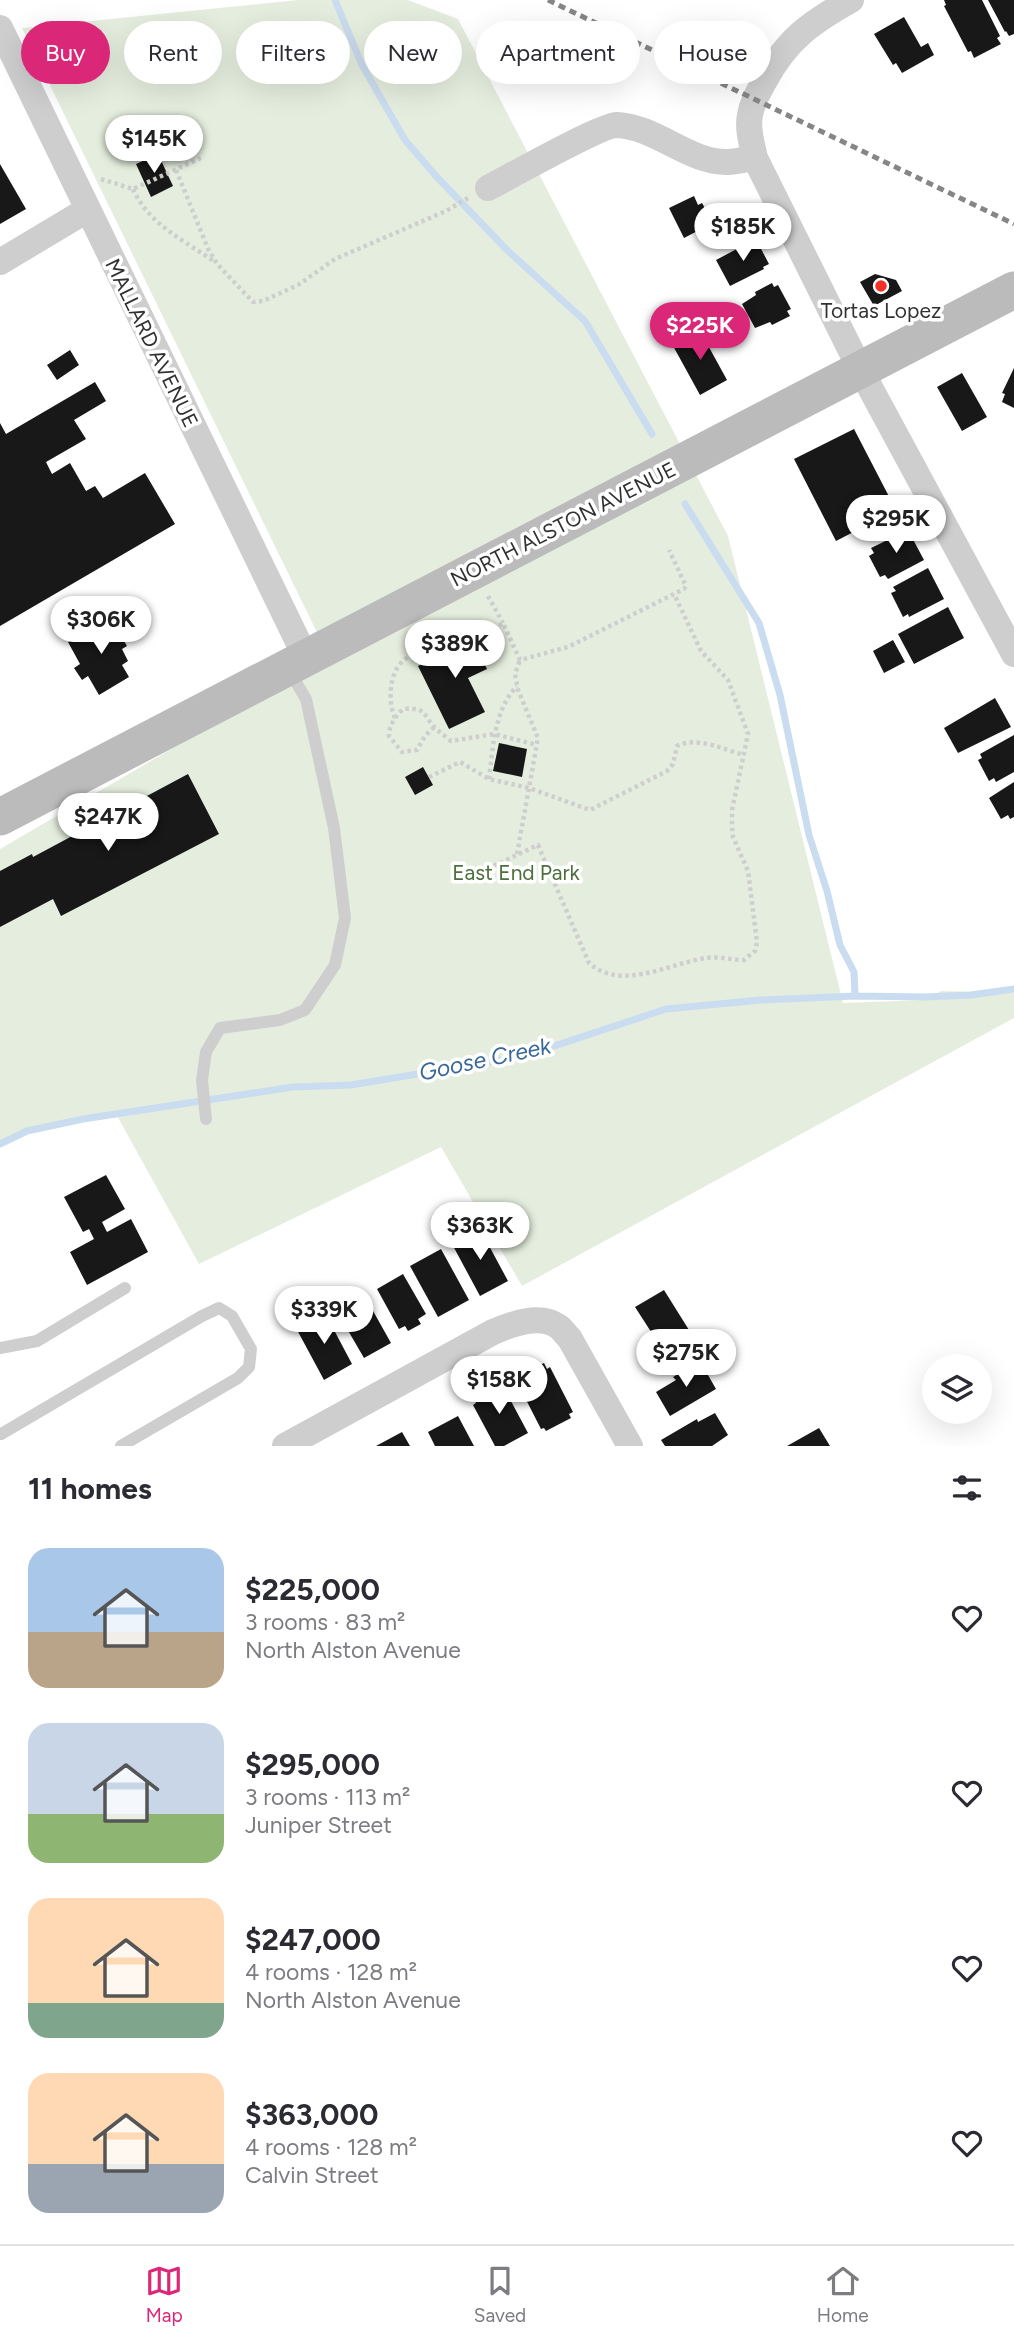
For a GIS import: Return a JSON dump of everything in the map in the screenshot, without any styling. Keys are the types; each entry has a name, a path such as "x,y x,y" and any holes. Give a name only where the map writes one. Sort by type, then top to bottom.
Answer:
{"main road":[{"name":"NORTH ALSTON AVENUE","path":"0,817 1012,292"}],"street":[{"path":"851,0 815,20 774,62 754,100 749,117 750,138 755,158 860,369 1014,652"},
{"name":"MALLARD AVENUE","path":"0,28 297,663"},
{"path":"488,188 615,125 642,130 698,156 727,162 755,158"},
{"path":"0,262 87,210"},
{"path":"285,1446 323,1437 493,1332 509,1325 538,1319 558,1326 570,1339 630,1446"}],"lane":[{"path":"206,1119 202,1080 206,1052 220,1028 280,1020 305,1010 335,965 345,918 334,828 297,663"},
{"path":"0,1348 37,1340 125,1288"},
{"path":"8,1446 1,1433 202,1316 219,1308 232,1316 251,1349 249,1367 238,1378 121,1446"}],"path":[{"path":"90,176 133,189 201,158"},
{"path":"176,170 209,251 218,265 253,302 263,301 298,285 335,259 446,211"},
{"path":"133,189 139,204 153,220 218,265"},
{"path":"520,660 568,647 684,589 686,586 669,550"},
{"path":"483,586 520,660 515,674 517,685 536,730 537,745 517,855"},
{"path":"481,872 538,845 589,963 596,970 636,975 709,957 744,960 754,951 757,942 748,871 733,837 732,827 732,810 748,734 728,680 701,651 674,594"},
{"path":"395,718 391,710 391,698 398,666 418,652 425,643 421,617 410,604"},
{"path":"480,634 503,624"},
{"path":"489,779 494,734 509,694 517,685"},
{"path":"434,727 417,750 402,752 389,736 389,729 403,709 414,708 424,712 434,727 451,741 494,734 537,745"},
{"path":"429,777 460,762 489,779 529,788 590,810 667,771 673,764 677,746 685,742 696,742 743,755"}],"green space":[{"name":"East End Park","path":"298,0 408,0 458,19 459,21 364,21 364,84 462,84 462,27 476,53 476,84 492,84 728,536 843,1003 924,1000 941,991 1014,993 1014,1018 522,1286 441,1147 199,1264 116,1114 43,1128 0,1144 0,849 329,657 49,84 110,84 110,21 91,21"}],"building":[{"path":"944,0 982,0 1000,36 997,38 1001,44 974,58 971,51 968,52 944,6"},
{"path":"988,0 1014,0 1014,34 1009,36 1005,32"},
{"path":"904,17 921,47 928,43 934,55 902,73 896,63 893,65 874,34"},
{"path":"158,154 173,186 151,197 136,164"},
{"path":"0,164 26,209 0,224"},
{"path":"694,196 698,205 702,203 709,215 705,217 709,225 684,238 669,208"},
{"path":"750,242 752,246 758,243 769,264 730,286 716,260"},
{"name":"Tortas Lopez","path":"875,274 896,280 902,291 874,306 860,282"},
{"path":"772,283 774,287 778,285 791,309 787,311 790,316 772,325 770,322 755,328 742,304 756,295 755,292"},
{"path":"734,326 740,338 731,343 724,331"},
{"path":"699,329 727,380 700,395 672,344"},
{"path":"70,350 79,365 57,380 47,365"},
{"path":"1014,368 1014,408 1002,402 1005,394 1002,393"},
{"path":"962,373 987,417 962,431 937,387"},
{"path":"95,382 106,401 74,420 86,439 46,462 52,474 70,463 86,491 95,486 103,498 145,473 175,524 0,626 0,423 6,434"},
{"path":"854,429 896,510 836,541 794,459"},
{"path":"908,530 924,560 888,579 885,575 880,577 869,556 874,553 871,548"},
{"path":"928,568 944,599 909,617 908,614 903,617 891,593 896,591 893,587"},
{"path":"948,607 964,638 914,664 898,634"},
{"path":"110,618 127,646 122,649 128,661 122,665 129,677 99,695 88,676 82,680 74,668 80,664 68,642"},
{"path":"469,633 487,669 468,678 485,712 449,729 418,666 439,656 436,649"},
{"path":"893,640 905,662 884,673 873,651"},
{"path":"995,698 1011,727 958,753 944,728"},
{"path":"1014,735 1014,772 996,782 994,778 989,781 978,760 982,758 980,754"},
{"path":"499,743 527,749 522,777 493,771"},
{"path":"423,767 433,785 415,795 405,777"},
{"path":"188,774 219,834 61,916 53,899 0,927 0,871 32,854 33,857"},
{"path":"1014,782 1014,817 1010,819 1008,815 1001,819 989,798"},
{"path":"106,1175 125,1209 102,1222 107,1232 131,1219 148,1252 87,1285 70,1252 94,1239 89,1229 83,1232 64,1197"},
{"path":"480,1229 508,1281 480,1296 452,1244"},
{"path":"441,1249 469,1300 438,1317 410,1266"},
{"path":"403,1274 426,1314 418,1319 421,1324 408,1331 405,1326 399,1329 377,1289"},
{"path":"664,1290 694,1338 666,1355 635,1307"},
{"path":"363,1293 391,1343 364,1358 335,1308"},
{"path":"325,1313 352,1364 324,1380 296,1328"},
{"path":"700,1361 716,1389 670,1416 656,1392 676,1380 673,1377"},
{"path":"544,1363 547,1369 550,1367 573,1412 569,1414 571,1418 546,1431 541,1429 518,1384 521,1382 518,1376"},
{"path":"498,1384 501,1390 504,1388 528,1433 504,1446 495,1446 473,1405 476,1403 473,1398"},
{"path":"715,1413 728,1435 712,1446 665,1446 661,1440 697,1419 698,1422"},
{"path":"458,1416 474,1446 435,1446 428,1432"},
{"path":"819,1428 830,1446 787,1446"},
{"path":"402,1432 410,1446 376,1446"}],"waterway":[{"path":"335,0 362,65 405,140 508,251 585,321 652,434"},
{"path":"685,504 759,623 780,695 809,835 827,891 840,945 854,972 855,996"},
{"name":"Goose Creek","path":"0,1144 27,1131 83,1119 293,1087 351,1085 521,1057 666,1009 761,1000 855,996 925,997 971,995 1014,989"}],"railway":[{"path":"548,0 1014,224"}],"place":[{"name":"Tortas Lopez","path":"881,286"}]}
